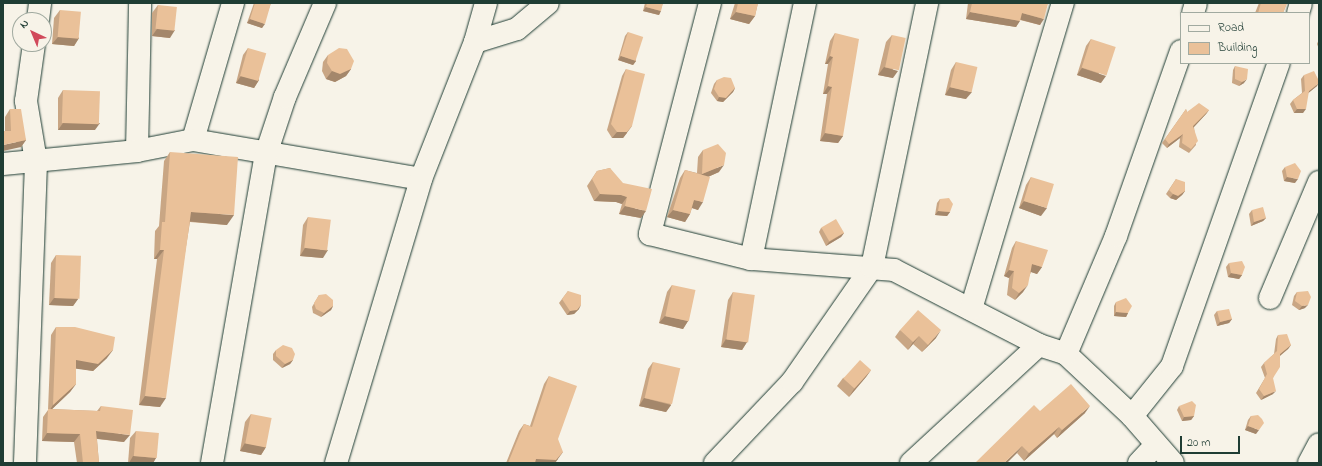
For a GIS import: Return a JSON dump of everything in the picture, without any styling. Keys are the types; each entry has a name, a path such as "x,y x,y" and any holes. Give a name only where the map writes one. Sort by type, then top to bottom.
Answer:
{"street":[{"path":"137,151 140,3"},
{"path":"193,140 233,3"},
{"path":"212,463 266,154 285,97 325,3"},
{"path":"336,463 422,179 475,42 486,3"},
{"path":"475,42 517,29 548,3"},
{"path":"710,3 650,234 751,259 872,267 894,270 1039,345 1066,354 1132,416 1173,463"},
{"path":"751,259 805,3"},
{"path":"715,463 792,382 872,267 927,3"},
{"path":"971,309 1063,3"},
{"path":"25,463 36,161 26,102 33,52"},
{"path":"1066,354 1116,236 1180,54"},
{"path":"1132,416 1172,366 1279,64"},
{"path":"3,164 137,151 193,140 266,154 422,179"},
{"path":"1270,298 1319,182"},
{"path":"911,463 1039,345"},
{"path":"1309,463 1319,444"},
{"path":"1139,463 1156,445"}],"building":[{"path":"255,3 271,3 265,24 250,19"},
{"path":"647,3 663,3 661,11 646,7"},
{"path":"738,3 758,3 755,16 736,12"},
{"path":"972,3 1048,3 1044,19 1022,13 1020,21 970,12"},
{"path":"1261,3 1287,3 1283,12 1258,12"},
{"path":"158,5 177,7 174,31 155,29"},
{"path":"60,10 81,12 79,39 58,37"},
{"path":"628,32 643,37 635,61 620,56"},
{"path":"835,33 859,39 843,136 825,133 832,87 828,86 833,57 830,56"},
{"path":"892,35 906,38 899,70 885,67"},
{"path":"1091,39 1116,47 1106,76 1082,68"},
{"path":"248,48 266,53 258,81 240,76"},
{"path":"339,48 347,49 354,61 351,69 340,74 332,71 327,63 328,55"},
{"path":"956,62 977,67 972,92 950,87"},
{"path":"1235,66 1248,69 1247,79 1242,82 1235,79"},
{"path":"626,69 645,74 632,126 627,132 617,132 611,124"},
{"path":"1314,71 1319,83 1309,91 1306,109 1297,109 1293,100 1305,91 1304,75"},
{"path":"724,77 731,78 735,88 726,98 719,97 714,89 717,80"},
{"path":"63,90 100,91 99,124 62,123"},
{"path":"1199,103 1209,110 1193,126 1198,141 1191,149 1182,143 1183,134 1169,144 1165,139 1186,109 1187,112"},
{"path":"10,109 21,109 26,140 3,145 3,131 11,131"},
{"path":"718,144 726,153 724,165 702,174 703,150"},
{"path":"170,152 238,157 234,215 191,212 166,398 145,396 164,250 160,250 162,222 165,222"},
{"path":"1295,163 1301,171 1298,179 1287,177 1285,167"},
{"path":"610,168 623,183 652,189 646,211 625,206 627,197 621,195 600,194 592,179 597,171"},
{"path":"685,170 710,177 703,202 694,200 690,214 673,210"},
{"path":"1031,177 1054,184 1047,208 1024,201"},
{"path":"1176,179 1185,182 1185,191 1178,196 1169,190"},
{"path":"949,198 953,204 950,212 938,211 940,199"},
{"path":"1263,207 1266,218 1254,222 1252,210"},
{"path":"308,217 331,220 327,251 304,248"},
{"path":"836,219 844,233 829,241 821,228"},
{"path":"1016,241 1048,250 1042,267 1032,264 1028,285 1019,293 1012,288 1014,271 1009,270"},
{"path":"56,255 81,256 79,299 54,298"},
{"path":"1242,261 1245,267 1242,275 1231,273 1229,263"},
{"path":"672,285 695,290 689,321 665,316"},
{"path":"568,291 581,295 581,305 577,310 570,311 562,299"},
{"path":"1308,291 1311,297 1308,305 1302,306 1295,301 1297,292"},
{"path":"733,292 755,295 748,343 726,340"},
{"path":"326,294 333,300 333,306 324,313 316,309 314,303 319,295"},
{"path":"1126,298 1132,306 1128,313 1116,312 1116,302"},
{"path":"1229,309 1232,319 1220,322 1217,311"},
{"path":"918,310 941,330 928,345 919,336 913,342 900,330"},
{"path":"56,327 75,327 115,337 113,350 98,364 76,360 76,384 53,405"},
{"path":"1287,334 1291,345 1280,354 1280,367 1273,378 1276,391 1264,396 1259,389 1267,374 1264,363 1277,351 1278,335"},
{"path":"283,345 292,348 295,354 293,360 285,364 276,356 276,350"},
{"path":"860,360 871,370 854,389 843,379"},
{"path":"653,362 680,368 672,404 645,398"},
{"path":"549,376 577,386 558,439 563,452 556,460 536,459 535,463 508,463 524,424 532,427"},
{"path":"1071,384 1090,406 1062,430 1059,427 1029,453 1022,446 1004,463 975,463 1034,405 1040,411"},
{"path":"1192,401 1196,405 1194,416 1184,417 1179,406"},
{"path":"101,406 133,410 130,435 96,431 99,463 83,463 80,434 47,433 48,409 100,411"},
{"path":"251,414 272,418 266,447 245,443"},
{"path":"1258,415 1264,423 1259,430 1248,426 1251,416"},
{"path":"136,431 159,433 157,458 134,456"}]}
